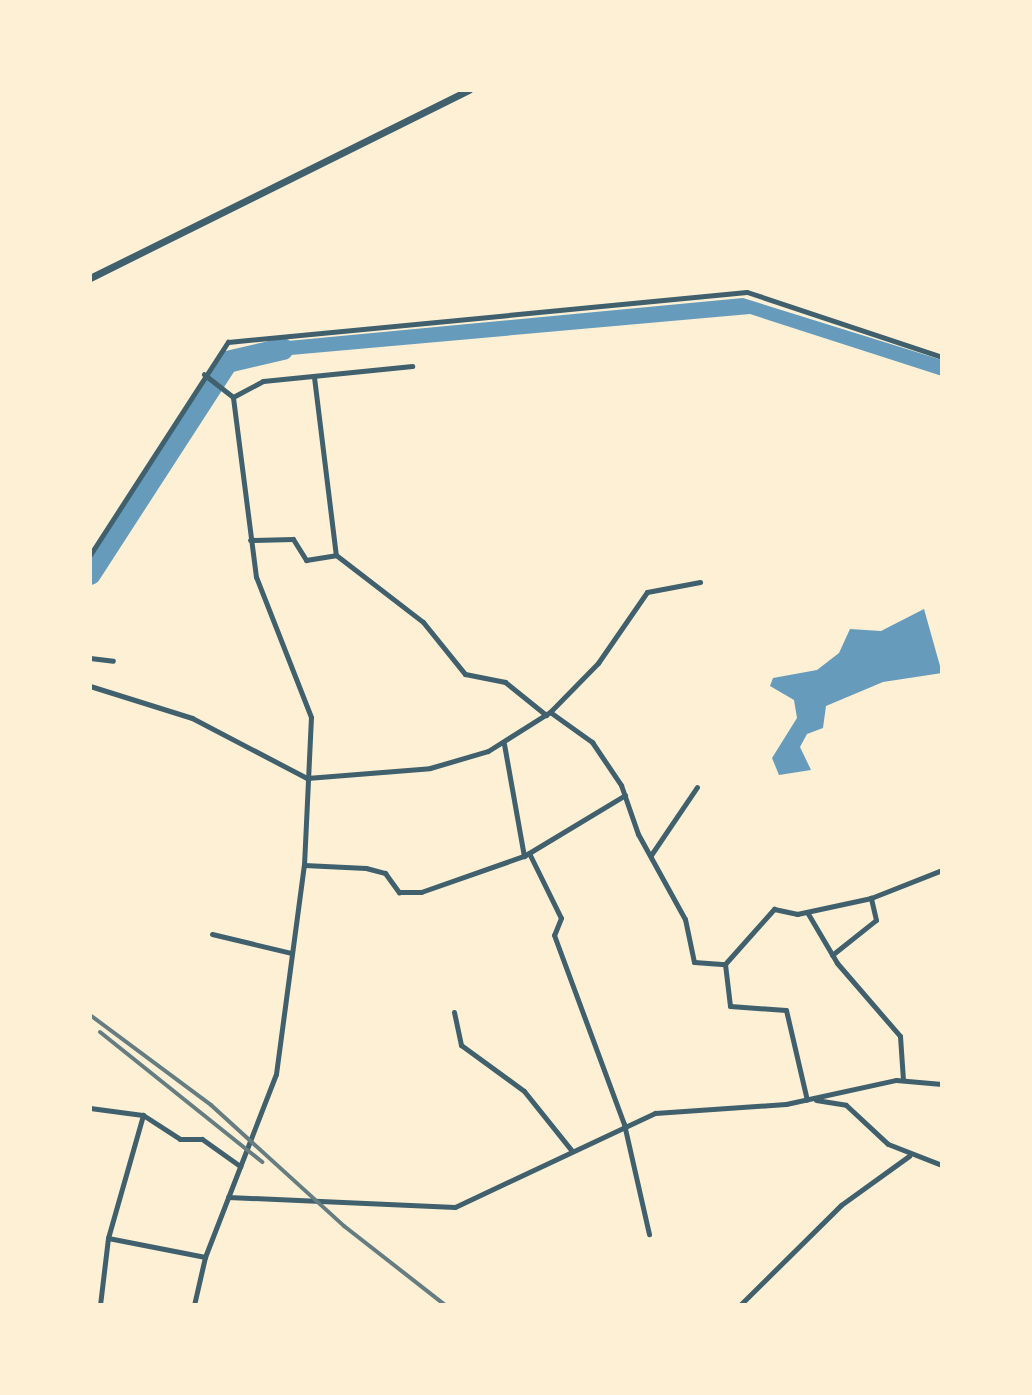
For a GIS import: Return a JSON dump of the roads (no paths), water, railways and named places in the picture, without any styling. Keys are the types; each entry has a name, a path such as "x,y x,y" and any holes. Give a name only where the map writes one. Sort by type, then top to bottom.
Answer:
{"street":[{"path":"90,278 469,90"},
{"path":"90,555 204,374 228,342 747,292 942,357"},
{"path":"233,397 254,383 412,366"},
{"path":"194,1305 205,1257 276,1074 304,865 309,705 256,577 233,397 204,374"},
{"path":"314,377 336,555 423,622 465,674 505,682 592,742 625,795 651,855 685,919 694,962 725,964"},
{"path":"250,540 293,539 306,560 336,555"},
{"path":"90,686 192,718 307,778 430,768 504,744 548,714 598,663 647,592 700,582"},
{"path":"90,658 113,661"},
{"path":"504,744 527,854 561,918 554,935 624,1124 649,1234"},
{"path":"651,855 697,787"},
{"path":"304,865 366,868 385,873 399,892 421,892 527,854 625,795"},
{"path":"807,1100 786,1010 730,1006 725,964 774,909 807,912 871,898 942,870"},
{"path":"832,955 876,920 871,898"},
{"path":"807,912 832,955 900,1036 903,1080"},
{"path":"212,934 291,953"},
{"path":"454,1012 461,1045 524,1091 572,1151"},
{"path":"228,1197 455,1207 624,1124 655,1113 807,1100 903,1080 942,1084"},
{"path":"807,1100 846,1105 909,1156 942,1165"},
{"path":"90,1108 143,1115 180,1139 202,1139 240,1166"},
{"path":"100,1305 108,1238 143,1115"},
{"path":"740,1305 841,1205 909,1156"},
{"path":"108,1238 205,1257"}],"water":[{"path":"743,298 942,360 942,376 750,314 257,358 256,344"},
{"path":"924,609 942,673 883,682 826,706 823,728 807,734 800,747 811,770 779,775 772,758 797,718 794,700 770,686 773,678 817,670 839,653 850,629 881,631"}],"waterway":[{"path":"90,574 227,362 283,349"}],"railway":[{"path":"90,1015 211,1105 344,1226 445,1305"},
{"path":"100,1032 262,1162"}]}
